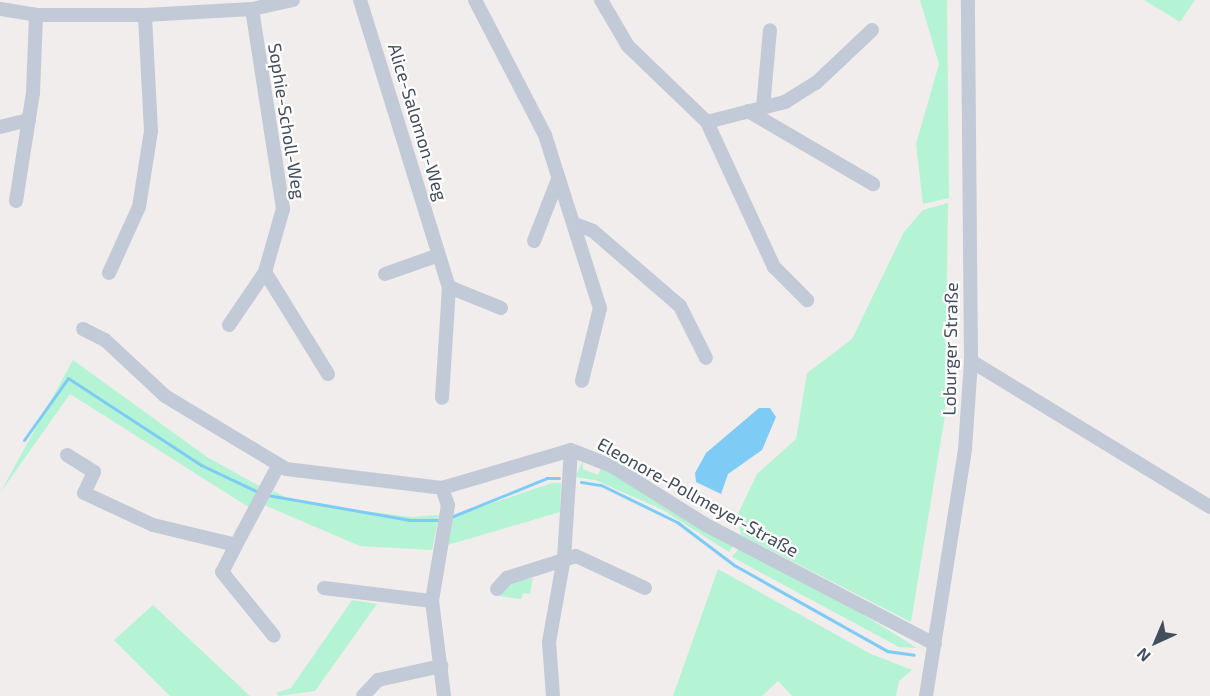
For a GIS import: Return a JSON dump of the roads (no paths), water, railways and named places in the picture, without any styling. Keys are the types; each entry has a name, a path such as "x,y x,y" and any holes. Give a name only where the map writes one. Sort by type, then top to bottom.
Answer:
{"street":[{"path":"0,9 36,15 145,15 252,9 293,0"},
{"name":"Alice-Salomon-Weg","path":"360,0 449,287 442,398"},
{"path":"475,0 545,135 600,308 582,381"},
{"path":"601,0 628,46 706,122 774,267 807,300"},
{"name":"Loburger Straße","path":"926,696 965,449 971,361 968,0"},
{"name":"Sophie-Scholl-Weg","path":"229,325 265,272 283,209 252,9"},
{"path":"16,201 29,120 36,15"},
{"path":"109,273 139,207 150,131 145,15"},
{"path":"763,108 770,30"},
{"path":"706,122 785,102 816,83 872,30"},
{"path":"748,111 873,184"},
{"path":"0,127 29,120"},
{"path":"534,241 558,179"},
{"path":"575,224 593,231 680,306 706,358"},
{"path":"385,274 439,255"},
{"path":"265,272 328,374"},
{"path":"449,287 501,308"},
{"name":"Eleonore-Pollmeyer-Straße","path":"83,329 105,340 165,396 278,466 442,488 571,450 612,466 706,525 935,644"},
{"path":"971,361 1210,507"},
{"path":"553,696 549,642 564,558 571,450"},
{"path":"66,455 94,472 84,493 153,525 236,544"},
{"path":"274,636 222,572 278,466"},
{"path":"442,488 446,513 432,601 444,696"},
{"path":"497,589 507,578 576,556 645,588"},
{"path":"324,588 432,601"},
{"path":"363,696 378,680 441,666"}],"water":[{"path":"759,408 770,408 776,417 762,450 728,474 721,494 696,482 695,473 706,453"}],"waterway":[{"path":"24,440 68,378 201,465 258,492"},
{"path":"451,517 547,478 559,478"},
{"path":"581,482 601,485 677,522 734,565 887,651 914,655"},
{"path":"267,495 410,520 441,520"}]}
